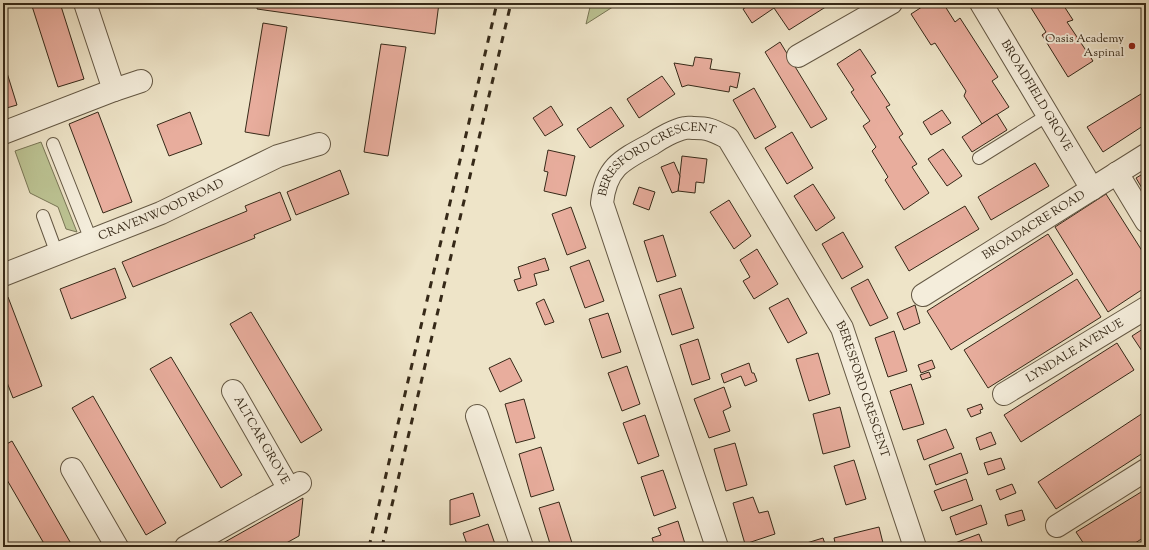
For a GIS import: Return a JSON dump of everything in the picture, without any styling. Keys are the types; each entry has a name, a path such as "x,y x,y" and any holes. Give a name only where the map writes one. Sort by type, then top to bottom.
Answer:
{"street":[{"path":"84,3 114,90"},
{"path":"798,56 891,3"},
{"name":"BROADFIELD GROVE","path":"981,3 1092,189"},
{"path":"3,133 141,81"},
{"name":"BERESFORD CRESCENT","path":"717,547 602,203 603,189 608,178 630,155 685,128 708,128 728,138 842,328 915,547"},
{"name":"CRAVENWOOD ROAD","path":"3,275 161,213 278,156 319,144"},
{"name":"BROADACRE ROAD","path":"923,296 1146,155"},
{"path":"1117,173 1146,221"},
{"name":"LYNDALE AVENUE","path":"1004,394 1146,308"},
{"name":"ALTCAR GROVE","path":"186,547 295,486 233,391"},
{"path":"477,416 522,547"},
{"path":"72,469 116,547"},
{"path":"1057,526 1146,470"}],"lane":[{"path":"979,158 1048,115"},
{"path":"53,144 91,240"},
{"path":"43,216 57,254"}],"green space":[{"path":"591,3 619,3 586,24"},
{"path":"41,142 77,232 66,229 58,207 30,193 15,151"}],"building":[{"path":"31,3 60,3 84,79 58,87"},
{"path":"258,3 439,3 435,34 257,9"},
{"path":"753,3 772,3 774,8 752,23 743,9"},
{"path":"782,3 832,3 789,30 774,8"},
{"path":"928,3 943,3 955,22 960,18 998,77 992,81 1009,107 982,124 964,96 966,91 935,43 931,45 911,14"},
{"path":"1028,3 1062,3 1073,20 1067,22 1093,61 1068,77 1042,35 1046,32"},
{"path":"263,23 287,27 269,136 245,132"},
{"path":"780,42 827,119 811,128 765,52"},
{"path":"381,44 406,47 388,156 364,152"},
{"path":"860,49 876,73 871,76 890,105 886,107 903,134 899,137 917,164 912,167 929,193 904,210 885,180 888,177 872,151 876,147 863,126 870,121 851,92 854,90 837,64"},
{"path":"695,57 712,59 710,69 740,73 737,88 730,86 729,92 688,85 682,87 674,63 693,66"},
{"path":"3,60 17,105 3,109"},
{"path":"662,76 675,94 639,118 627,99"},
{"path":"754,88 776,127 755,139 733,100"},
{"path":"1141,94 1146,103 1146,124 1103,152 1087,127"},
{"path":"551,106 563,125 545,136 533,118"},
{"path":"611,107 624,126 590,148 577,129"},
{"path":"942,110 951,123 931,135 923,122"},
{"path":"98,112 132,202 103,213 69,124"},
{"path":"190,112 202,144 169,156 157,125"},
{"path":"997,114 1007,130 972,152 962,137"},
{"path":"792,132 813,168 787,184 765,148"},
{"path":"943,149 962,176 947,186 928,159"},
{"path":"548,150 575,156 566,196 544,191 548,172 544,171"},
{"path":"682,156 707,159 704,183 696,182 695,193 678,191"},
{"path":"674,162 680,176 678,191 672,193 661,167"},
{"path":"1035,163 1049,186 991,220 978,197"},
{"path":"340,170 349,194 296,215 287,192"},
{"path":"1146,172 1146,195 1136,178"},
{"path":"813,184 835,218 816,231 794,196"},
{"path":"639,187 655,192 649,210 633,204"},
{"path":"280,192 291,220 254,235 255,238 133,287 122,262 247,211 245,206"},
{"path":"1106,194 1146,257 1146,287 1108,312 1055,227"},
{"path":"729,200 751,236 734,249 710,212"},
{"path":"965,206 979,229 909,271 895,247"},
{"path":"571,207 586,248 567,255 552,214"},
{"path":"843,232 863,267 842,279 822,244"},
{"path":"1048,234 1073,274 951,350 927,311"},
{"path":"663,235 676,276 657,282 644,241"},
{"path":"757,249 778,284 754,299 743,281 750,277 740,260"},
{"path":"545,258 549,270 534,274 537,285 518,291 514,280 521,278 518,267"},
{"path":"589,260 604,301 585,308 570,267"},
{"path":"115,268 126,298 71,319 60,289"},
{"path":"868,279 888,318 870,326 851,288"},
{"path":"1077,279 1101,317 988,388 964,350"},
{"path":"681,288 694,328 672,335 659,295"},
{"path":"8,297 42,386 13,398 3,372 3,299"},
{"path":"788,298 807,333 788,343 769,308"},
{"path":"544,299 554,322 545,325 536,303"},
{"path":"915,305 920,323 904,330 897,313"},
{"path":"251,312 322,430 301,443 230,324"},
{"path":"608,313 621,352 602,358 589,319"},
{"path":"1146,327 1146,357 1132,336"},
{"path":"894,331 907,371 888,377 875,338"},
{"path":"698,339 710,379 692,385 680,345"},
{"path":"1117,343 1134,370 1021,442 1004,415"},
{"path":"818,353 830,394 809,401 796,359"},
{"path":"171,357 242,475 221,488 150,369"},
{"path":"510,358 522,381 500,392 489,368"},
{"path":"932,360 935,368 921,373 918,365"},
{"path":"749,363 752,373 754,373 757,381 745,386 741,376 724,383 721,374"},
{"path":"627,366 640,404 622,411 608,373"},
{"path":"929,372 931,377 922,380 920,375"},
{"path":"911,384 924,424 903,430 890,391"},
{"path":"724,387 731,407 723,411 730,431 709,438 694,399"},
{"path":"93,396 166,523 146,535 72,408"},
{"path":"524,399 535,438 516,443 505,404"},
{"path":"981,404 983,409 980,410 981,413 971,417 967,409"},
{"path":"840,407 850,447 823,454 813,414"},
{"path":"1146,411 1146,451 1056,509 1038,482"},
{"path":"645,415 659,456 638,464 623,423"},
{"path":"946,429 954,448 924,460 917,440"},
{"path":"991,432 996,444 980,450 976,438"},
{"path":"12,441 73,547 46,547 3,473 3,446"},
{"path":"735,443 747,485 726,491 714,449"},
{"path":"541,447 554,490 531,497 519,454"},
{"path":"961,453 968,473 936,485 929,465"},
{"path":"1001,458 1005,469 988,475 984,463"},
{"path":"854,460 866,499 846,505 834,466"},
{"path":"663,470 676,508 654,516 641,477"},
{"path":"966,479 973,500 942,511 934,491"},
{"path":"1012,484 1016,493 1000,500 996,490"},
{"path":"1146,489 1146,536 1129,547 1086,547 1076,532"},
{"path":"473,493 480,516 450,525 450,500"},
{"path":"753,497 759,513 768,511 775,534 745,544 733,503"},
{"path":"303,498 299,536 279,547 216,547"},
{"path":"559,502 572,543 558,547 551,547 539,508"},
{"path":"981,505 987,524 956,535 950,517"},
{"path":"1022,510 1025,520 1008,526 1005,515"},
{"path":"678,521 686,547 655,547 652,538 661,535 658,528"},
{"path":"488,524 496,547 468,547 463,533"},
{"path":"879,527 884,547 836,547 834,538"},
{"path":"979,534 984,547 947,547 947,546"},
{"path":"823,538 826,547 800,547 800,545"}],"railway":[{"path":"369,547 497,3"},
{"path":"382,547 511,3"}],"place":[{"name":"Oasis Academy Aspinal","path":"1132,46"}]}
